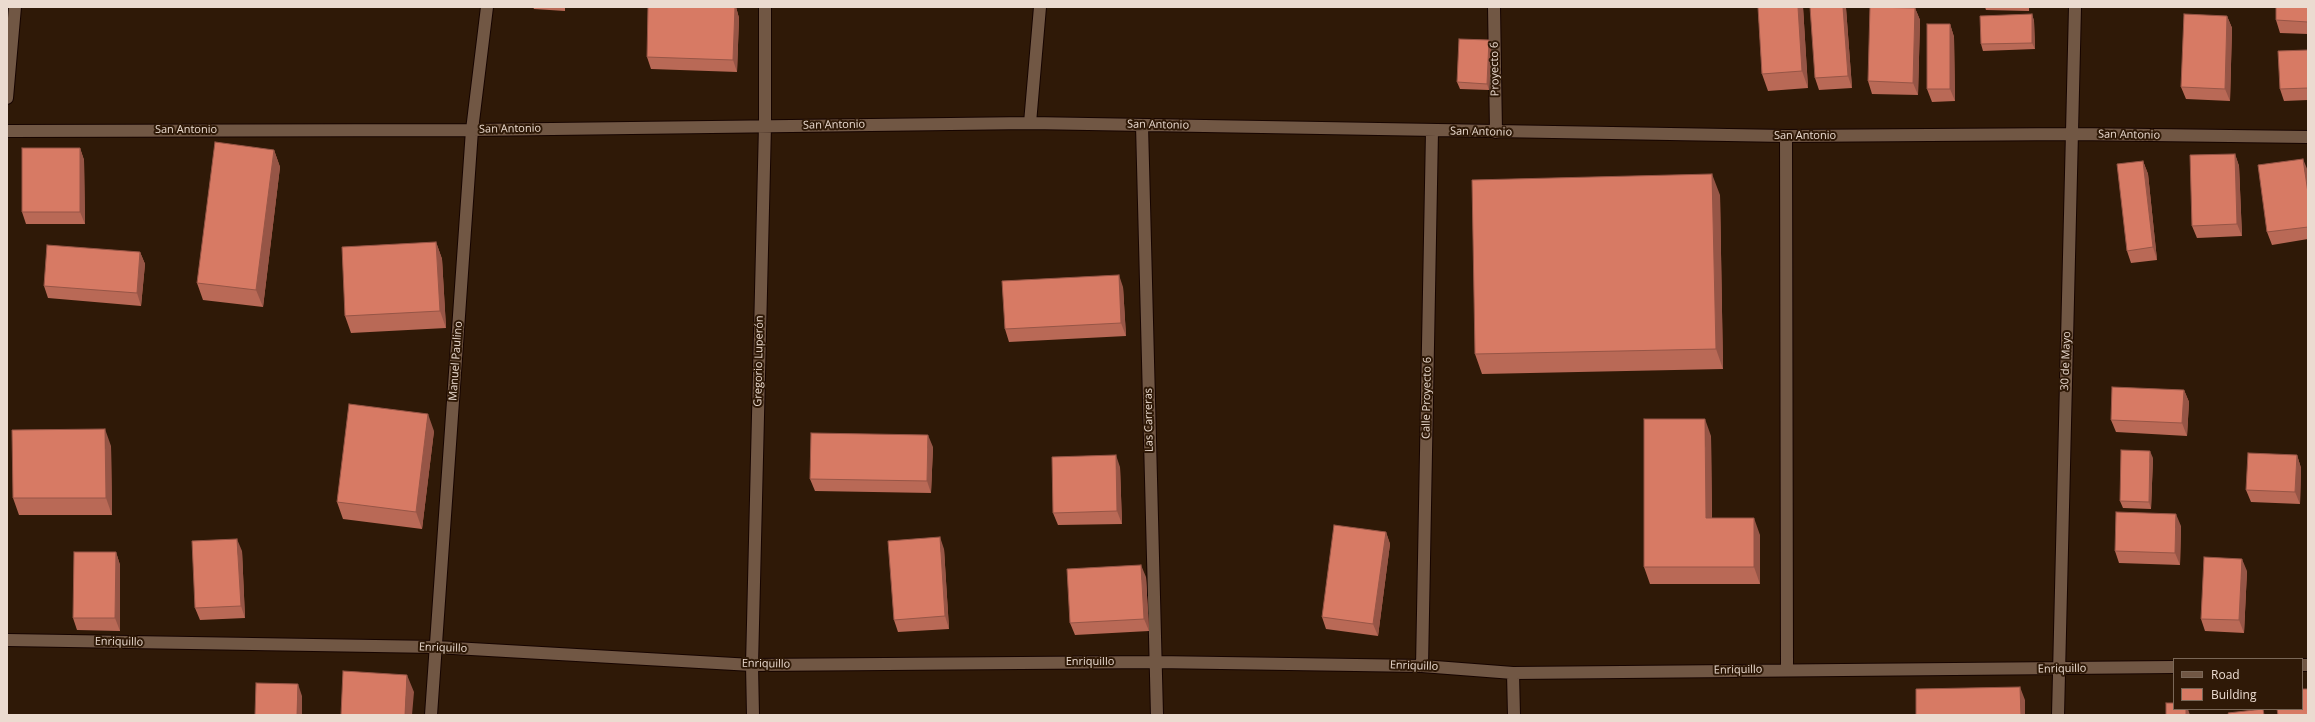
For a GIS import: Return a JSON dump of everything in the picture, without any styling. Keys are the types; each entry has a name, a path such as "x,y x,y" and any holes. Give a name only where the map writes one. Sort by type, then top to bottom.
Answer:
{"street":[{"path":"7,98 15,7"},
{"name":"Manuel Paulino","path":"431,715 472,130 487,7"},
{"name":"Gregorio Luperón","path":"754,715 752,665 765,125 765,7"},
{"path":"1030,123 1040,7"},
{"name":"Proyecto 6","path":"1494,7 1496,132"},
{"name":"30 de Mayo","path":"2058,715 2075,7"},
{"name":"San Antonio","path":"7,131 472,130 765,125 1030,123 1786,136 2073,134 2308,137"},
{"name":"Las Carreras","path":"1142,125 1156,715"},
{"name":"Calle Proyecto 6","path":"1422,666 1432,131"},
{"path":"1786,136 1787,669"},
{"name":"Enriquillo","path":"7,640 436,647 752,665 1155,662 1422,666 1513,672 2173,667"},
{"path":"1513,672 1514,715"}],"building":[{"path":"648,7 735,7 733,60 647,57"},
{"path":"1758,7 1798,7 1802,71 1762,74"},
{"path":"1810,7 1843,7 1848,76 1815,78"},
{"path":"1870,7 1915,8 1913,83 1868,81"},
{"path":"2276,7 2308,7 2308,22 2276,20"},
{"path":"2032,14 2032,43 1981,44 1980,16"},
{"path":"2184,14 2227,16 2225,89 2181,87"},
{"path":"1927,24 1950,24 1950,89 1927,89"},
{"path":"1459,39 1489,40 1487,84 1457,82"},
{"path":"2308,50 2308,88 2280,89 2278,51"},
{"path":"215,142 274,150 256,290 197,283"},
{"path":"22,148 80,148 80,212 22,212"},
{"path":"2235,154 2237,224 2192,226 2190,155"},
{"path":"2303,159 2308,193 2308,227 2267,232 2258,165"},
{"path":"2143,161 2153,247 2127,251 2117,164"},
{"path":"1712,174 1716,349 1475,354 1472,180"},
{"path":"436,242 440,311 345,316 342,247"},
{"path":"47,245 140,252 137,293 44,286"},
{"path":"1119,275 1121,323 1005,329 1002,281"},
{"path":"2112,387 2184,390 2182,423 2111,420"},
{"path":"349,404 428,414 416,512 337,502"},
{"path":"1644,419 1705,419 1706,518 1754,518 1754,567 1644,567"},
{"path":"105,429 106,498 13,498 12,430"},
{"path":"811,433 928,435 927,481 810,479"},
{"path":"2121,450 2150,451 2149,502 2120,501"},
{"path":"2248,453 2297,455 2295,492 2246,490"},
{"path":"1116,455 1117,511 1053,513 1052,457"},
{"path":"2116,512 2176,514 2175,553 2115,551"},
{"path":"1334,525 1386,532 1373,624 1322,617"},
{"path":"940,537 945,616 894,620 888,541"},
{"path":"237,539 241,606 195,608 192,541"},
{"path":"74,552 116,552 115,618 73,618"},
{"path":"2204,557 2242,559 2239,620 2201,619"},
{"path":"1141,565 1144,619 1070,623 1067,569"},
{"path":"343,671 407,675 405,715 341,715"},
{"path":"256,683 298,684 297,715 255,715"},
{"path":"2020,687 2021,715 1916,715 1916,689"},
{"path":"2303,689 2308,689 2308,715 2278,715 2277,710 2303,710"},
{"path":"2166,703 2173,703 2173,710 2186,710 2186,715 2166,715"},
{"path":"2263,710 2264,715 2229,715 2228,713"}]}
